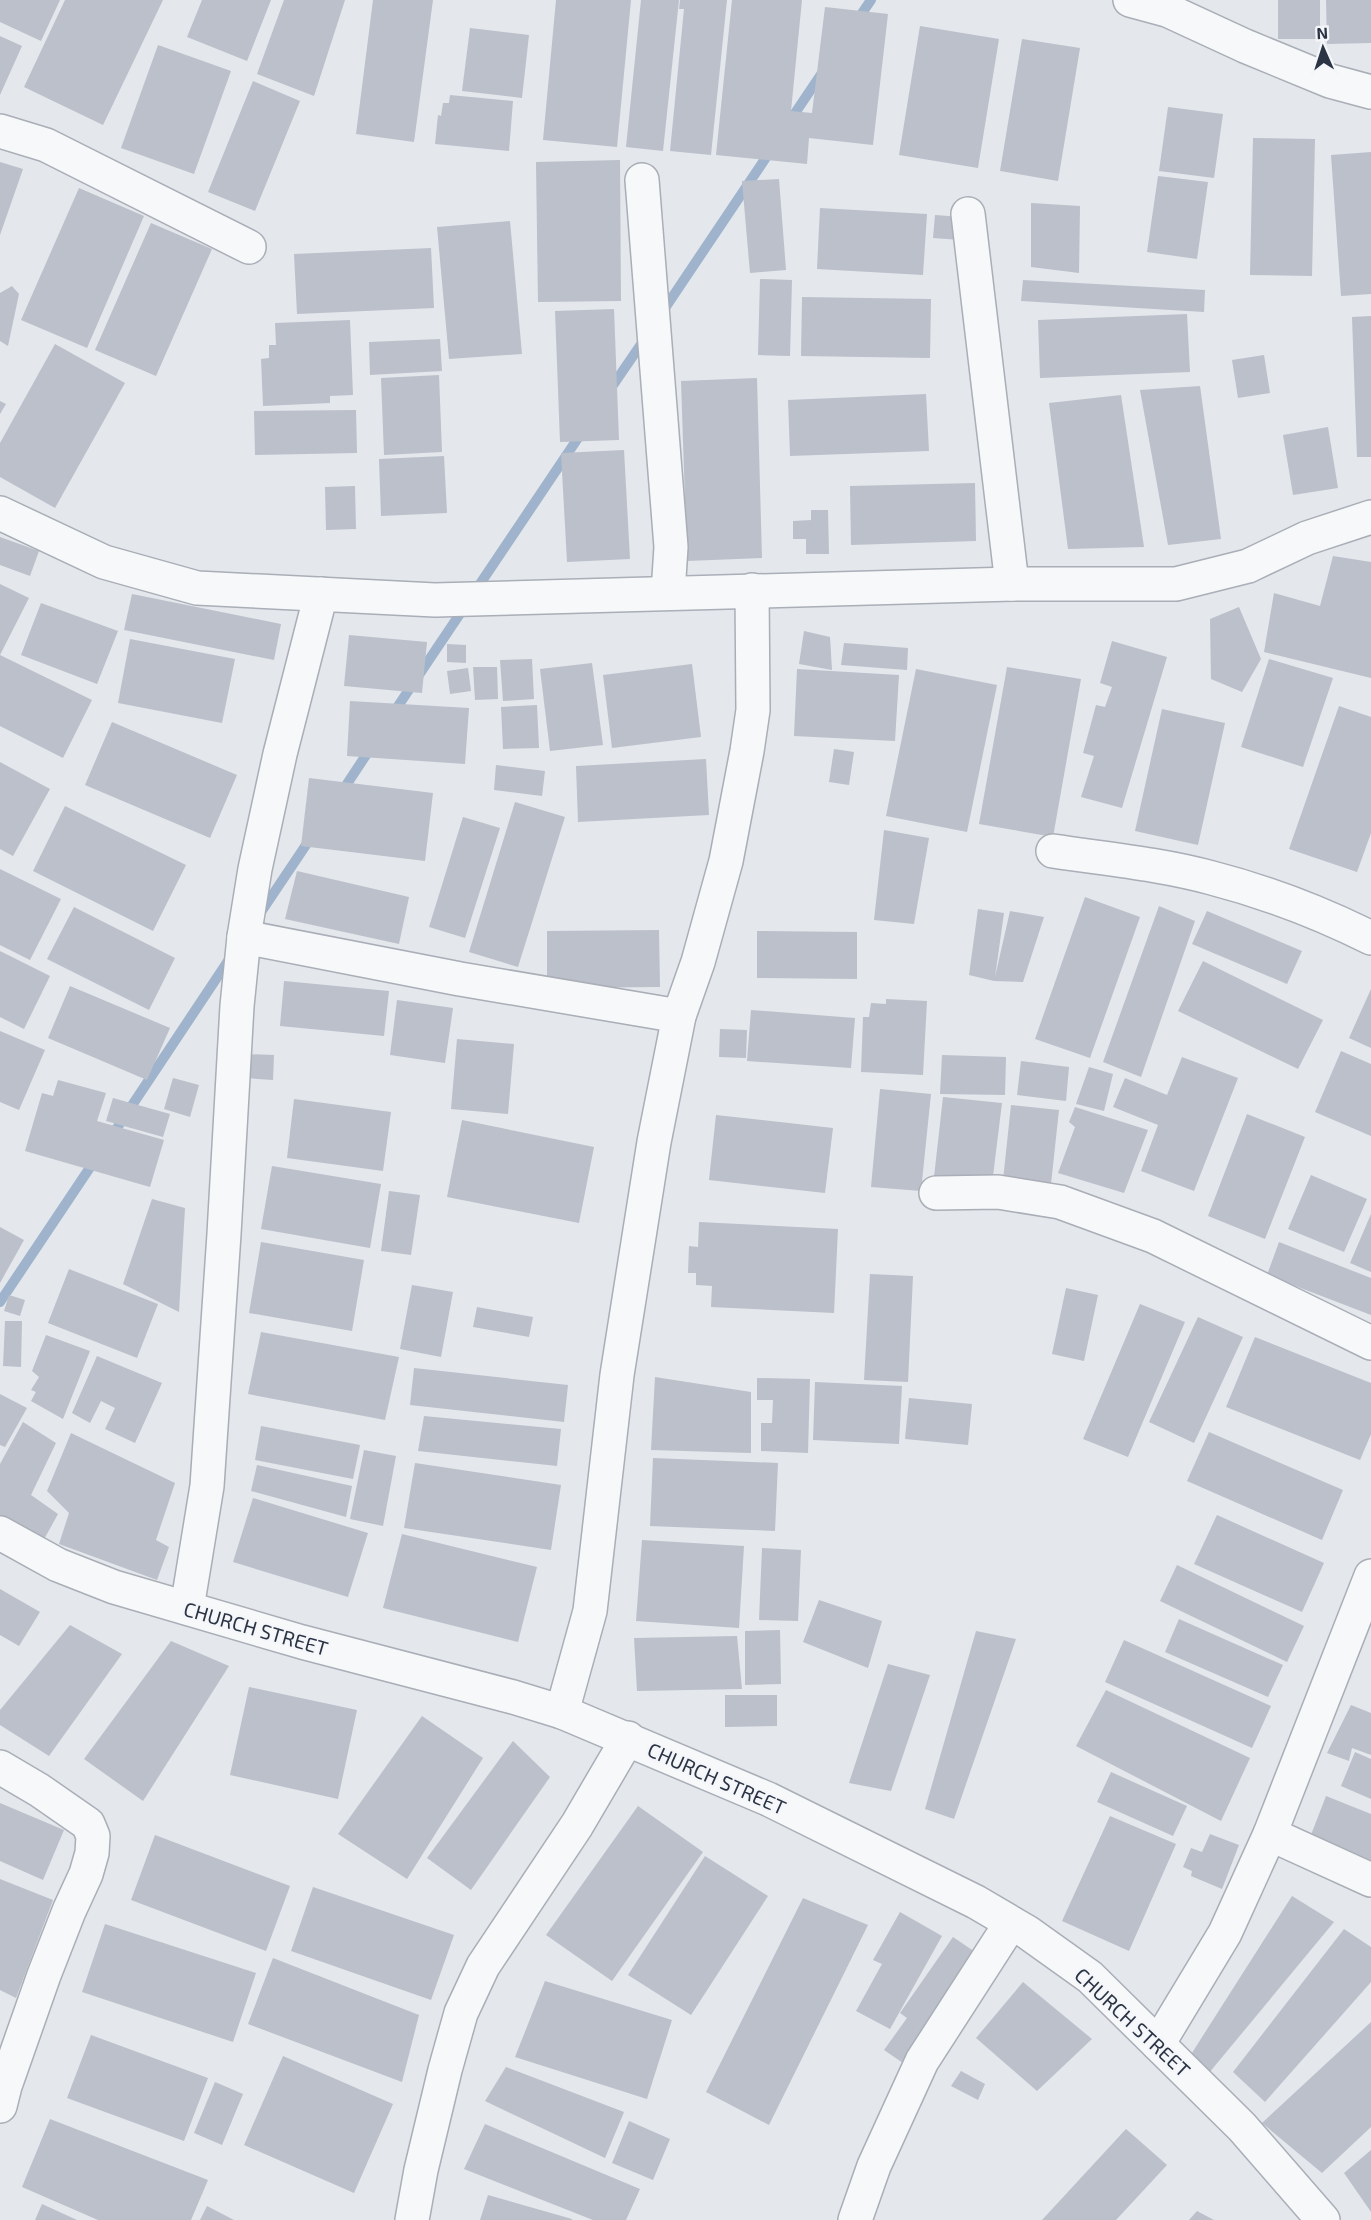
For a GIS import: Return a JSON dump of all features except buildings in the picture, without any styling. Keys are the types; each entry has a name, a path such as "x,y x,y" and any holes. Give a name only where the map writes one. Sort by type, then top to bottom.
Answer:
{"street":[{"path":"1130,0 1167,10 1245,46 1330,81 1371,92"},
{"path":"0,131 46,145 249,247"},
{"path":"642,180 672,547 668,593"},
{"path":"968,214 1012,584"},
{"path":"0,513 104,562 197,588 435,600 1012,584 1176,584 1248,566 1307,538 1371,517"},
{"path":"562,1712 590,1611 618,1364 654,1142 679,1016 698,962 726,861 747,751 753,710 752,591"},
{"path":"187,1608 207,1486 237,1006 244,937 255,869 280,754 321,594"},
{"path":"1053,851 1211,878 1288,903 1371,938"},
{"path":"244,937 460,979 679,1016"},
{"path":"936,1193 998,1192 1060,1202 1153,1236 1371,1343"},
{"name":"CHURCH STREET","path":"0,1533 58,1565 114,1587 302,1642 562,1712 768,1799 967,1897 1011,1923 1090,1977 1242,2127 1323,2220"},
{"path":"1158,2044 1225,1933 1270,1834 1371,1576"},
{"path":"412,2220 442,2081 461,2013 483,1966 577,1825 628,1738"},
{"path":"0,1767 39,1790 88,1824 93,1836 92,1853 86,1874 44,1975 0,2106"},
{"path":"1270,1834 1371,1880"},
{"path":"855,2220 874,2166 922,2061 1011,1923"}],"waterway":[{"path":"856,22 871,0"},
{"path":"789,122 822,73"},
{"path":"661,314 771,150"},
{"path":"609,391 646,337"},
{"path":"392,715 582,432"},
{"path":"341,793 372,746"},
{"path":"259,915 312,836"},
{"path":"111,1137 232,955"},
{"path":"0,1302 97,1157"}]}
